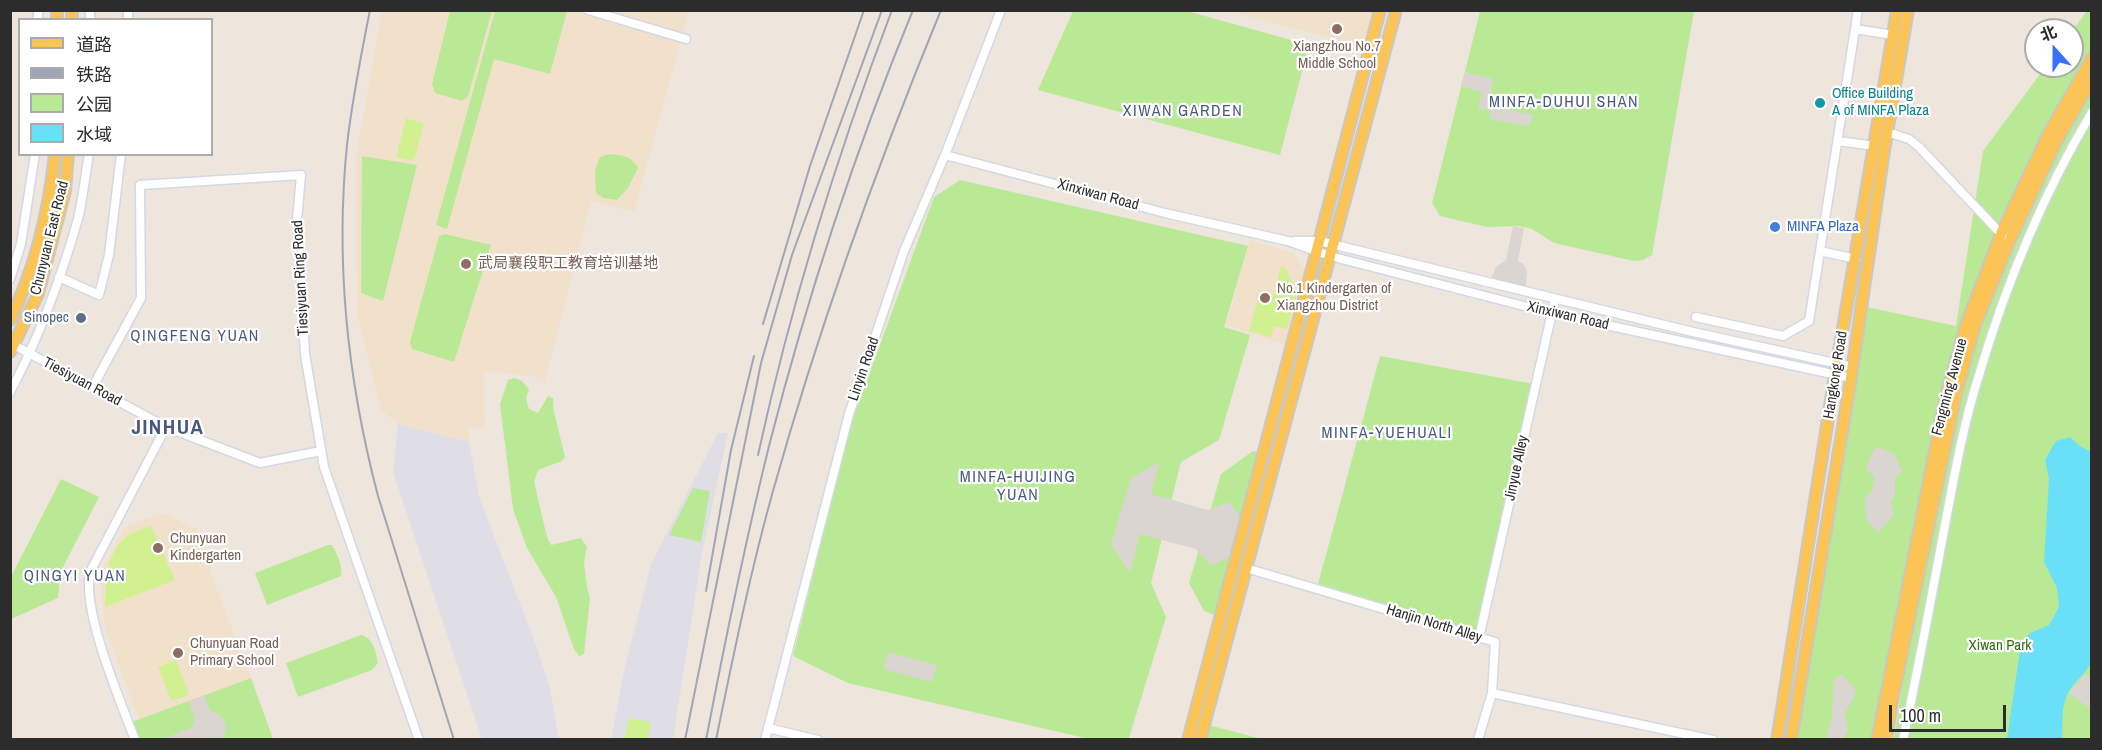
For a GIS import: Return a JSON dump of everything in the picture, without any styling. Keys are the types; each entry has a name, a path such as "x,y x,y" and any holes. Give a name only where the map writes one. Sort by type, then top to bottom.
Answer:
{"main road":[{"path":"1188,740 1380,10"},
{"path":"1200,740 1396,10"},
{"name":"Hangkong Road","path":"1777,740 1835,375 1897,10"},
{"name":"Hangkong Road","path":"1791,740 1852,373 1887,132 1908,10"},
{"name":"Fengming Avenue","path":"1886,740 1893,696 1956,394 1975,325 2005,242 2049,133 2091,58"},
{"name":"Fengming Avenue","path":"1877,740 1946,395 1967,322 2057,140 2091,79"},
{"name":"Chunyuan East Road","path":"10,320 25,289 51,190 55,156"},
{"name":"Chunyuan East Road","path":"12,348 38,294 65,191 68,156"}],"street":[{"path":"588,10 686,39"},
{"name":"Linyin Road","path":"765,740 849,414 904,251 945,155 1001,10"},
{"path":"1696,317 1783,336 1809,321 1858,10"},
{"path":"1855,29 1893,35"},
{"path":"1903,740 1978,376 2019,260 2076,138 2091,112"},
{"path":"1887,132 1909,139 1919,147 2019,260"},
{"path":"1838,141 1875,146"},
{"name":"Xinxiwan Road","path":"945,155 1165,213 1288,241 1330,256 1551,313 1835,375 1852,373"},
{"path":"10,279 21,243 35,156"},
{"path":"10,392 30,354 59,277 78,217 89,156"},
{"path":"59,277 99,296 109,255 121,156"},
{"name":"Tiesiyuan Ring Road","path":"92,387 141,298 140,185 301,175 297,220 305,354 324,467 419,740"},
{"name":"Xinxiwan Road","path":"1288,241 1319,241 1693,332 1837,363 1852,373"},
{"path":"1820,251 1856,259"},
{"name":"Jinyue Alley","path":"1479,638 1554,298"},
{"name":"Tiesiyuan Road","path":"12,348 30,354 166,427 260,463 321,451"},
{"path":"135,740 103,651 91,606 88,581 90,572 166,427"},
{"name":"Hanjin North Alley","path":"1246,568 1495,642 1492,693"},
{"path":"1478,740 1492,693 1713,740"},
{"path":"768,728 818,740"}],"shaded area":[{"name":"武局襄段职工教育培训基地","path":"382,11 689,11 634,212 591,201 545,381 530,376 483,371 485,428 469,427 469,442 398,424 381,410 357,315 356,157"},
{"name":"Xiangzhou No.7 Middle School","path":"1230,11 1380,11 1370,48"},
{"path":"1465,72 1493,79 1489,99 1500,101 1499,108 1534,115 1529,126 1489,119 1491,111 1478,108 1482,92 1461,86"},
{"path":"1513,226 1524,228 1518,261 1527,271 1525,291 1489,283 1496,267 1506,260"},
{"name":"No.1 Kindergarten of Xiangzhou District","path":"1250,240 1294,253 1305,271 1285,345 1226,325"},
{"path":"398,424 469,442 479,497 537,648 550,689 559,739 482,739 393,472"},
{"path":"718,433 728,433 702,553 673,739 611,740 625,667 651,564"},
{"path":"1875,447 1894,453 1902,471 1895,478 1895,495 1891,502 1894,515 1878,533 1866,519 1865,497 1872,491 1875,479 1866,468"},
{"path":"1159,462 1151,494 1208,510 1230,502 1245,525 1237,554 1211,565 1196,549 1140,534 1130,573 1111,544 1131,478"},
{"name":"Chunyuan Road Primary School","path":"162,513 196,529 251,678 139,720 105,628 101,592 103,568 125,527"},
{"path":"888,652 937,665 932,682 884,669"},
{"path":"2086,673 2091,680 2091,709 2068,693"},
{"path":"1842,674 1855,689 1856,694 1845,713 1848,730 1842,739 1826,739 1832,717 1834,679"},
{"path":"204,695 210,711 220,715 224,720 226,728 223,739 162,739 191,728 195,719 189,701"}],"green space":[{"path":"450,11 492,11 468,97 462,101 435,93 432,84"},
{"path":"495,11 567,11 550,74 494,59 447,229 436,225"},
{"path":"1073,11 1187,11 1309,45 1280,155 1038,90"},
{"path":"1480,11 1694,11 1652,255 1643,260 1634,261 1554,243 1532,229 1519,226 1487,227 1440,216 1432,203"},
{"name":"Xiwan Park","path":"2087,11 2091,11 2091,739 1894,739 1943,412 1877,739 1790,740 1862,306 1956,326 1983,151 2037,78 2084,78 2084,18 2082,18"},
{"path":"406,118 424,123 414,161 396,157"},
{"path":"609,154 626,157 638,168 628,188 617,200 603,198 596,193 595,170 600,157"},
{"path":"362,156 417,165 383,301 361,293"},
{"path":"960,180 1248,246 1224,327 1250,335 1219,440 1181,462 1151,583 1166,617 1127,740 1089,739 848,683 793,656 850,427 934,197"},
{"path":"445,234 491,245 454,362 412,349 410,342 439,236"},
{"path":"1281,266 1285,267 1297,293 1287,329 1274,326 1271,337 1249,331 1260,293 1273,297"},
{"path":"1380,356 1534,384 1478,634 1317,588"},
{"path":"514,378 522,381 529,389 526,398 529,409 538,413 548,396 553,398 554,412 565,457 562,461 538,470 534,482 551,545 581,538 587,547 584,563 590,599 584,654 579,656 574,649 556,597 527,548 513,509 500,404 508,380"},
{"path":"1253,451 1263,453 1220,617 1204,611 1189,583 1221,474"},
{"path":"61,479 99,497 60,575 58,598 11,619 11,577"},
{"path":"693,488 710,491 701,542 669,535"},
{"path":"151,526 175,580 105,607 108,568 115,549 129,535"},
{"path":"332,545 338,556 341,576 267,605 255,573"},
{"path":"361,635 371,642 375,650 378,663 372,670 298,697 286,663"},
{"path":"176,660 189,695 171,701 158,667"},
{"path":"251,678 273,739 135,739 129,723"},
{"path":"629,718 651,722 648,739 624,739"},
{"path":"1208,725 1262,739 1204,740"}],"water":[{"path":"2070,437 2091,452 2091,663 2065,700 2062,739 2007,739 2021,643 2030,633 2049,625 2059,607 2057,588 2044,562 2049,479 2045,460 2056,441"}],"railway":[{"path":"370,10 351,111 344,189 344,278 352,366 378,496 454,740"},
{"path":"763,324 810,166 864,10"},
{"path":"685,740 761,363 792,255 882,10"},
{"path":"758,455 800,286 852,119 892,10"},
{"path":"706,740 752,519 799,335 852,171 913,10"},
{"path":"716,740 757,553 791,430 850,248 941,10"},
{"path":"706,591 731,450 754,356"}],"place":[{"name":"Xiangzhou No.7 Middle School","path":"1337,29"},
{"name":"Office Building A of MINFA Plaza","path":"1820,103"},
{"name":"MINFA Plaza","path":"1775,227"},
{"name":"武局襄段职工教育培训基地","path":"466,264"},
{"name":"No.1 Kindergarten of Xiangzhou District","path":"1265,298"},
{"name":"Sinopec","path":"81,318"},
{"name":"Chunyuan Kindergarten","path":"158,548"},
{"name":"Chunyuan Road Primary School","path":"178,653"}],"district":[{"name":"MINFA-DUHUI SHAN","path":"1564,103"},
{"name":"XIWAN GARDEN","path":"1183,112"},
{"name":"QINGFENG YUAN","path":"195,337"},
{"name":"JINHUA","path":"168,428"},
{"name":"MINFA-YUEHUALI","path":"1387,434"},
{"name":"MINFA-HUIJING YUAN","path":"1018,487"},
{"name":"QINGYI YUAN","path":"75,577"}]}
